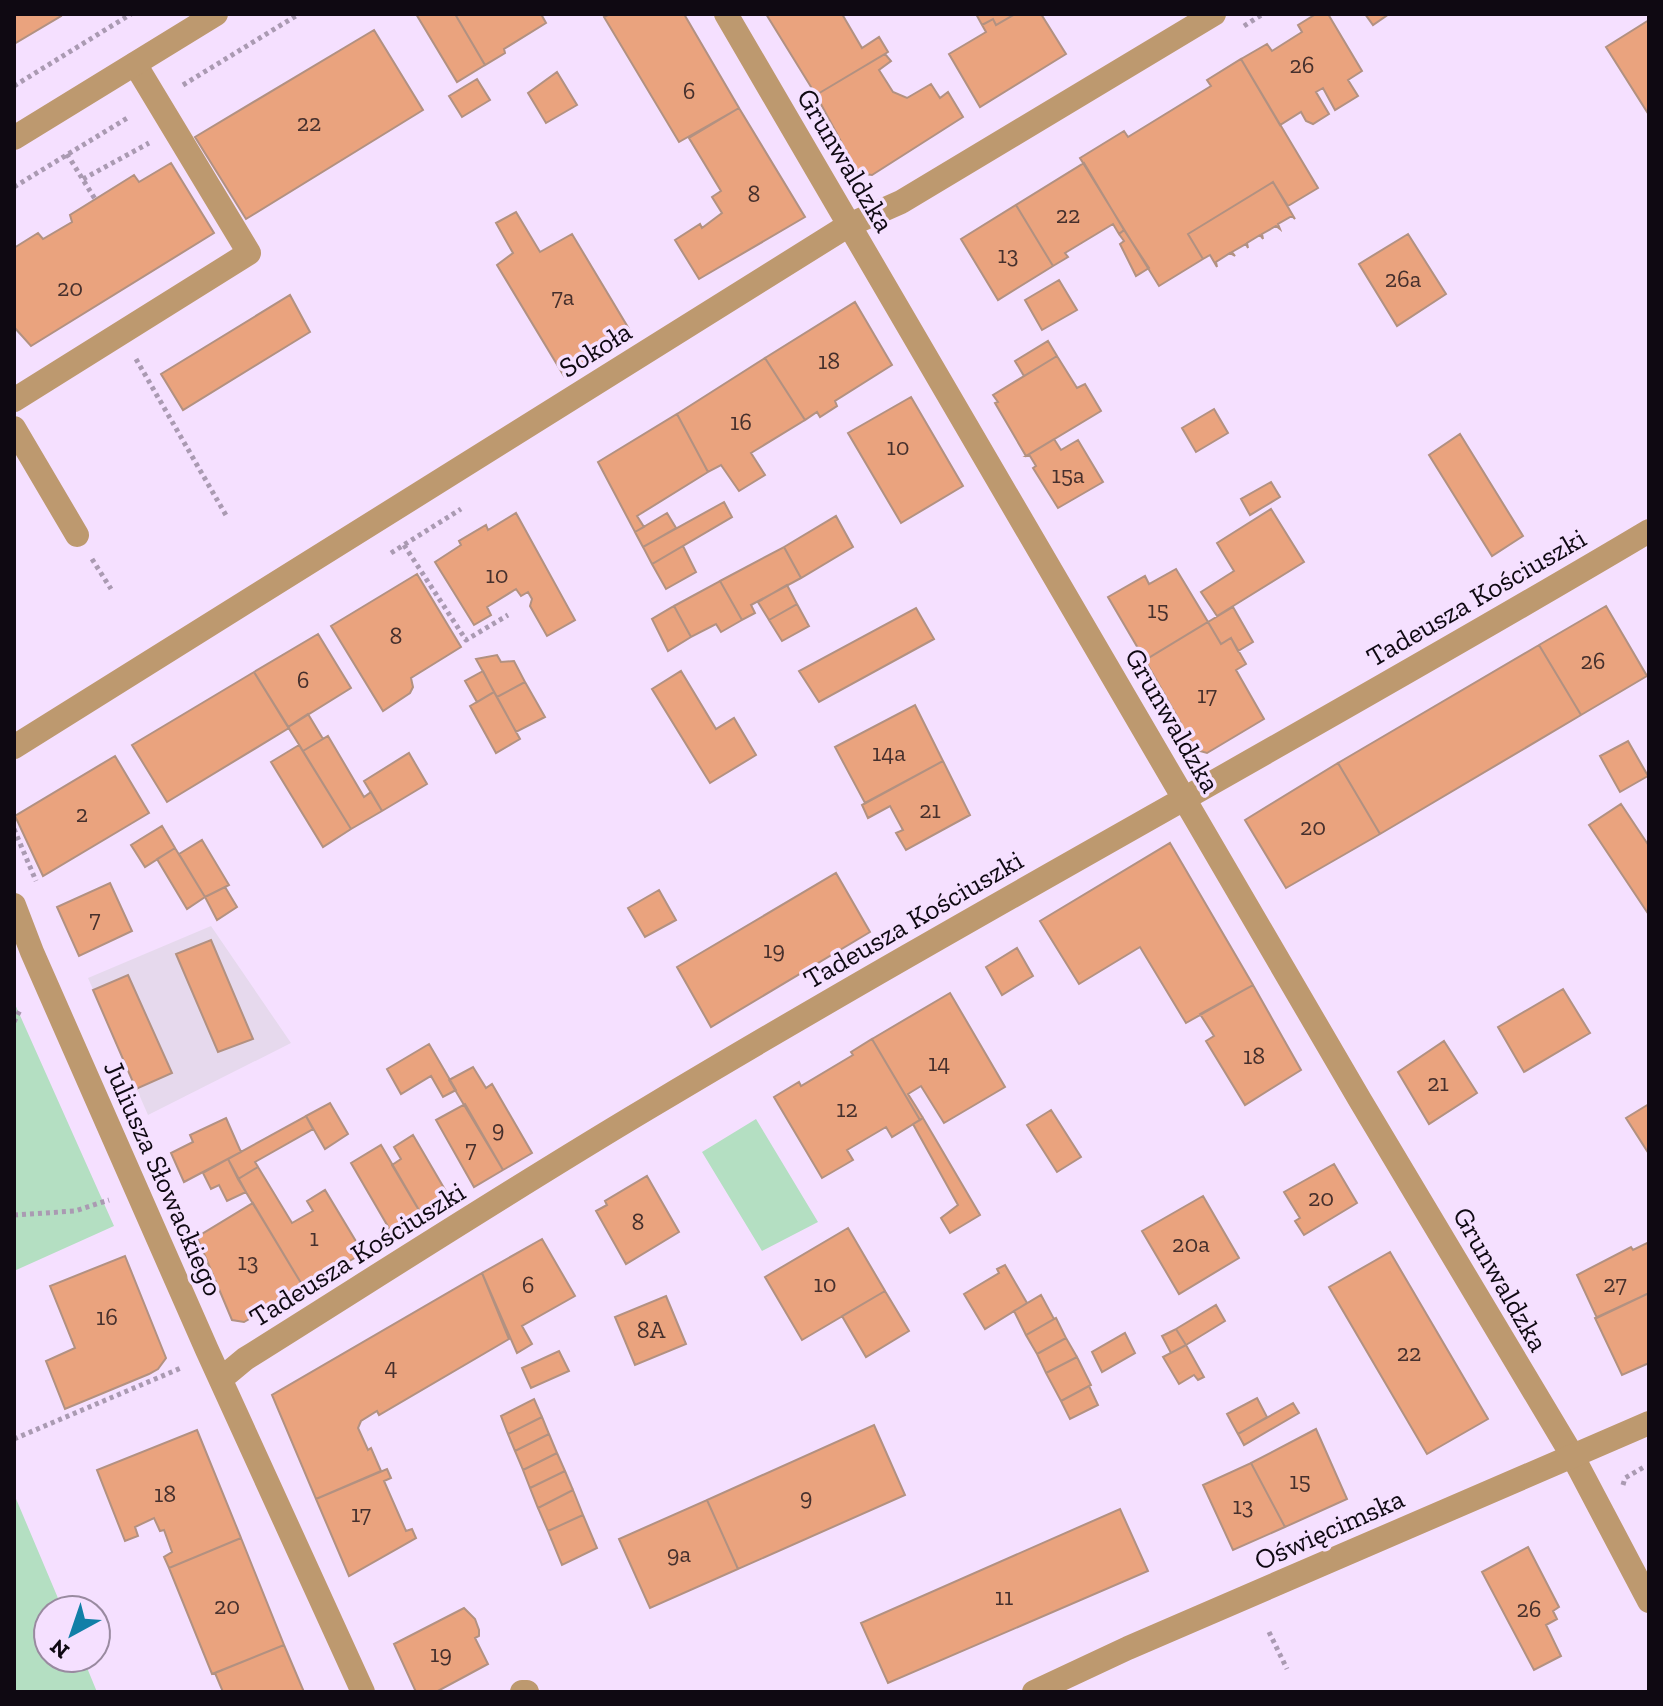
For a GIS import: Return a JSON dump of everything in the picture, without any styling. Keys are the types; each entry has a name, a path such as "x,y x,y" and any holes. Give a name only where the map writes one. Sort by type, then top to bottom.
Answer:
{"street":[{"path":"14,138 216,14"},
{"name":"Grunwaldzka","path":"726,14 1183,799 1572,1455 1649,1601"},
{"name":"Sokoła","path":"14,747 849,225 901,202 1214,14"},
{"path":"14,400 249,253 135,64"},
{"path":"14,428 77,535"},
{"name":"Tadeusza Kościuszki","path":"221,1379 245,1359 647,1108 1498,621 1649,531"},
{"name":"Juliusza Słowackiego","path":"14,905 221,1379 363,1692"},
{"name":"Oświęcimska","path":"1034,1692 1128,1648 1649,1423"}],"path":[{"path":"14,86 131,14"},
{"path":"83,179 174,128"},
{"path":"67,154 95,199"},
{"path":"121,334 227,517"},
{"path":"404,545 466,640 508,615"},
{"path":"14,1215 75,1211 114,1199"},
{"path":"14,1439 181,1368"},
{"path":"1622,1490 1625,1478 1644,1467"},
{"path":"1269,1632 1287,1669"}],"shaded area":[{"path":"211,926 291,1043 148,1115 88,978"}],"green space":[{"path":"14,1002 114,1226 14,1271"},
{"path":"756,1119 818,1222 762,1251 702,1152"},
{"path":"14,1494 56,1594 32,1594 32,1674 90,1674 97,1692 14,1692"}],"building":[{"path":"14,14 60,14 61,16 14,44"},
{"path":"416,14 455,14 485,65 457,82"},
{"path":"455,14 541,14 546,23 504,49 505,53 485,65"},
{"path":"610,14 684,14 739,108 679,142 604,17"},
{"path":"766,14 842,14 862,48 879,37 888,52 816,95"},
{"path":"976,14 1015,14 996,25 993,19 982,25"},
{"path":"1015,14 1041,14 1066,54 980,107 949,54 986,32 982,25 993,19 996,25"},
{"path":"1316,14 1328,14 1362,71 1348,80 1358,96 1335,110 1323,88 1316,92 1329,114 1313,124 1306,121 1301,112 1280,125 1241,59 1267,44 1272,51 1302,32 1298,25"},
{"path":"1365,14 1389,14 1373,25"},
{"path":"1649,20 1649,115 1606,47"},
{"path":"374,30 423,110 246,219 195,137"},
{"path":"885,54 891,61 879,70 893,92 907,98 931,84 940,98 948,92 963,117 872,175 858,173 816,95"},
{"path":"1241,59 1318,188 1288,206 1273,182 1188,234 1203,259 1159,286 1080,158 1124,131 1128,137 1211,86 1207,80"},
{"path":"557,72 577,105 546,123 528,93"},
{"path":"477,79 490,100 462,117 449,96"},
{"path":"739,108 805,217 699,279 675,240 700,224 702,228 722,213 712,197 721,191 689,138"},
{"path":"171,163 214,233 31,346 14,327 14,248 38,233 43,239 72,222 70,215 134,175 139,182"},
{"path":"1084,163 1124,230 1119,234 1113,224 1065,253 1068,257 1053,266 1016,205"},
{"path":"1273,182 1295,219 1292,216 1278,224 1280,229 1276,226 1262,234 1263,239 1260,235 1247,243 1248,248 1246,244 1232,252 1235,256 1230,253 1216,262 1217,267 1210,255 1203,259 1188,234"},
{"path":"1016,205 1053,266 998,300 961,239"},
{"path":"516,212 540,252 572,234 629,329 598,348 600,353 564,376 497,265 513,253 496,223"},
{"path":"1124,230 1149,268 1136,276 1120,244 1124,241 1119,234"},
{"path":"1408,234 1446,294 1397,326 1359,264"},
{"path":"1059,280 1077,310 1042,330 1025,300"},
{"path":"290,295 310,332 183,410 161,374"},
{"path":"855,302 892,365 835,401 837,406 820,417 817,412 805,420 765,358"},
{"path":"1048,341 1057,356 1024,376 1015,361"},
{"path":"1057,356 1077,388 1085,384 1101,411 1026,456 993,395"},
{"path":"765,358 805,420 751,453 765,475 739,491 721,465 708,472 677,414"},
{"path":"911,397 963,486 901,523 848,433"},
{"path":"1214,409 1228,433 1196,452 1182,428"},
{"path":"677,414 708,472 637,516 644,527 635,532 598,462"},
{"path":"1460,434 1523,536 1492,556 1429,455"},
{"path":"1054,439 1061,450 1078,440 1103,482 1058,508 1033,468 1036,466 1030,456 1026,456"},
{"path":"1271,482 1280,497 1250,515 1241,499"},
{"path":"724,502 732,517 652,564 643,547"},
{"path":"1271,509 1304,562 1217,616 1201,592 1234,571 1217,543"},
{"path":"516,513 575,620 547,636 530,606 532,599 528,592 521,596 516,589 487,607 491,615 474,625 435,562 461,545 459,541 486,525 488,530"},
{"path":"667,513 676,528 643,547 635,532"},
{"path":"836,516 853,547 801,578 784,547"},
{"path":"683,546 696,572 666,589 652,564"},
{"path":"784,547 801,578 751,605 755,613 742,620 720,581"},
{"path":"1176,569 1208,622 1145,660 1108,597 1145,576 1149,584"},
{"path":"417,574 461,647 411,678 413,687 410,693 383,711 331,626"},
{"path":"720,581 742,620 721,632 716,624 691,637 674,606"},
{"path":"787,585 797,604 769,620 758,602"},
{"path":"797,604 809,626 782,641 769,620"},
{"path":"674,606 691,637 668,651 652,619"},
{"path":"1606,606 1647,676 1581,715 1539,645"},
{"path":"1233,607 1253,642 1238,651 1231,638 1221,644 1208,622"},
{"path":"916,608 934,639 819,702 799,671"},
{"path":"1208,622 1221,644 1231,638 1246,664 1236,670 1264,719 1207,753 1196,750 1145,660"},
{"path":"318,634 351,688 288,727 254,672"},
{"path":"1539,645 1581,715 1380,834 1338,763"},
{"path":"497,655 501,662 514,661 525,682 497,697 476,659"},
{"path":"483,671 494,692 477,702 465,681"},
{"path":"681,671 716,729 734,718 756,755 710,783 652,689"},
{"path":"254,672 289,728 167,802 132,745"},
{"path":"525,682 545,717 516,732 497,697"},
{"path":"494,692 520,739 496,753 470,706"},
{"path":"915,705 943,761 865,803 835,747"},
{"path":"308,714 323,739 303,751 288,727"},
{"path":"328,736 364,797 371,792 382,811 351,829 303,751"},
{"path":"1628,741 1648,776 1620,792 1600,756"},
{"path":"299,745 351,829 323,847 271,762"},
{"path":"409,753 427,784 382,811 364,781"},
{"path":"115,756 149,813 43,876 15,816"},
{"path":"943,761 970,815 906,850 896,833 903,830 890,806 868,818 862,805"},
{"path":"1338,763 1380,834 1286,888 1245,820"},
{"path":"1621,804 1649,846 1649,915 1589,825"},
{"path":"162,826 175,848 145,867 131,845"},
{"path":"202,840 229,885 205,897 179,854"},
{"path":"1170,843 1253,985 1186,1023 1140,947 1079,984 1040,921"},
{"path":"175,848 205,897 187,909 157,859"},
{"path":"836,873 870,932 711,1027 677,967"},
{"path":"110,883 132,931 79,956 57,907"},
{"path":"225,887 237,907 217,920 205,897"},
{"path":"659,890 676,920 645,937 628,908"},
{"path":"211,940 253,1039 218,1052 176,954"},
{"path":"1017,948 1033,976 1002,995 986,967"},
{"path":"128,975 172,1073 136,1089 93,990"},
{"path":"1253,985 1301,1070 1245,1105 1206,1041 1214,1036 1200,1014"},
{"path":"1563,989 1590,1033 1524,1072 1498,1027"},
{"path":"950,993 1005,1087 944,1123 921,1086 908,1094 923,1118 920,1120 872,1039"},
{"path":"872,1039 920,1120 892,1137 886,1127 847,1150 853,1160 822,1178 774,1097 799,1082 801,1086 853,1055 851,1052"},
{"path":"1444,1041 1477,1093 1429,1124 1398,1072"},
{"path":"429,1044 456,1090 443,1097 431,1076 401,1094 387,1069"},
{"path":"473,1067 486,1088 492,1084 532,1153 503,1170 449,1080"},
{"path":"330,1103 348,1134 325,1149 306,1116"},
{"path":"465,1104 503,1170 474,1187 436,1120"},
{"path":"1649,1104 1649,1154 1626,1118"},
{"path":"1051,1110 1081,1157 1057,1172 1027,1125"},
{"path":"306,1116 313,1129 255,1162 258,1167 238,1179 228,1159"},
{"path":"226,1118 241,1152 184,1182 171,1153 193,1142 190,1135"},
{"path":"923,1118 980,1215 950,1233 941,1218 958,1205 913,1124"},
{"path":"413,1135 451,1200 423,1217 392,1165 401,1159 394,1147"},
{"path":"381,1145 423,1217 393,1235 351,1163"},
{"path":"228,1159 246,1192 227,1201 219,1185 211,1189 203,1173"},
{"path":"1334,1164 1357,1203 1304,1235 1295,1221 1300,1218 1284,1192"},
{"path":"258,1167 292,1223 313,1211 307,1201 325,1190 363,1253 304,1288 238,1179"},
{"path":"647,1176 679,1232 626,1264 596,1211 607,1205 605,1201"},
{"path":"1203,1196 1239,1258 1179,1294 1142,1231"},
{"path":"253,1203 304,1288 244,1322 232,1320 197,1237"},
{"path":"848,1228 885,1291 802,1340 765,1277"},
{"path":"542,1239 575,1296 522,1326 532,1344 517,1353 482,1273"},
{"path":"1649,1242 1649,1293 1597,1318 1577,1275 1631,1247 1633,1250"},
{"path":"1390,1252 1488,1419 1427,1454 1329,1287"},
{"path":"125,1256 166,1358 158,1369 149,1374 65,1409 46,1361 75,1348 50,1286"},
{"path":"1005,1265 1027,1303 985,1329 964,1294 999,1273 997,1269"},
{"path":"482,1273 509,1339 379,1415 377,1411 361,1421 358,1428 381,1471 316,1499 272,1395"},
{"path":"885,1291 909,1331 866,1357 842,1316"},
{"path":"1649,1293 1649,1363 1622,1375 1595,1318"},
{"path":"1041,1295 1054,1319 1026,1335 1014,1311"},
{"path":"666,1296 686,1344 635,1365 615,1317"},
{"path":"1216,1305 1225,1321 1186,1345 1176,1329"},
{"path":"1056,1318 1066,1338 1037,1354 1026,1335"},
{"path":"1176,1329 1186,1345 1171,1353 1162,1336"},
{"path":"1125,1333 1135,1353 1102,1372 1092,1352"},
{"path":"1066,1338 1077,1357 1046,1373 1037,1354"},
{"path":"1186,1345 1204,1377 1198,1380 1194,1375 1179,1384 1163,1357"},
{"path":"559,1351 569,1371 531,1388 522,1368"},
{"path":"1077,1357 1091,1385 1061,1401 1046,1373"},
{"path":"1089,1386 1098,1405 1070,1419 1061,1401"},
{"path":"1257,1398 1267,1417 1238,1434 1227,1414"},
{"path":"534,1399 542,1417 508,1434 501,1416"},
{"path":"1293,1403 1299,1413 1244,1445 1238,1434"},
{"path":"542,1417 549,1434 515,1451 508,1434"},
{"path":"874,1425 905,1495 738,1569 707,1500"},
{"path":"1316,1429 1347,1499 1285,1527 1251,1463"},
{"path":"197,1430 241,1538 169,1568 164,1557 172,1552 164,1530 160,1531 154,1518 135,1527 138,1536 125,1541 97,1470"},
{"path":"549,1434 557,1453 523,1470 515,1451"},
{"path":"557,1453 565,1471 530,1488 523,1470"},
{"path":"1251,1463 1285,1527 1233,1550 1203,1485"},
{"path":"387,1469 391,1478 384,1481 406,1531 412,1529 416,1538 349,1576 316,1499"},
{"path":"565,1471 573,1490 538,1508 530,1488"},
{"path":"573,1490 583,1515 548,1531 538,1508"},
{"path":"707,1500 738,1569 650,1608 619,1539"},
{"path":"1120,1509 1148,1571 888,1683 861,1623"},
{"path":"583,1515 597,1548 562,1565 548,1531"},
{"path":"241,1538 284,1645 212,1674 169,1568"},
{"path":"1528,1547 1559,1607 1553,1611 1557,1619 1546,1625 1561,1656 1534,1670 1482,1572"},
{"path":"464,1608 475,1619 479,1636 475,1638 488,1664 436,1692 416,1692 394,1644"},
{"path":"284,1645 304,1692 223,1692 215,1673"}]}
